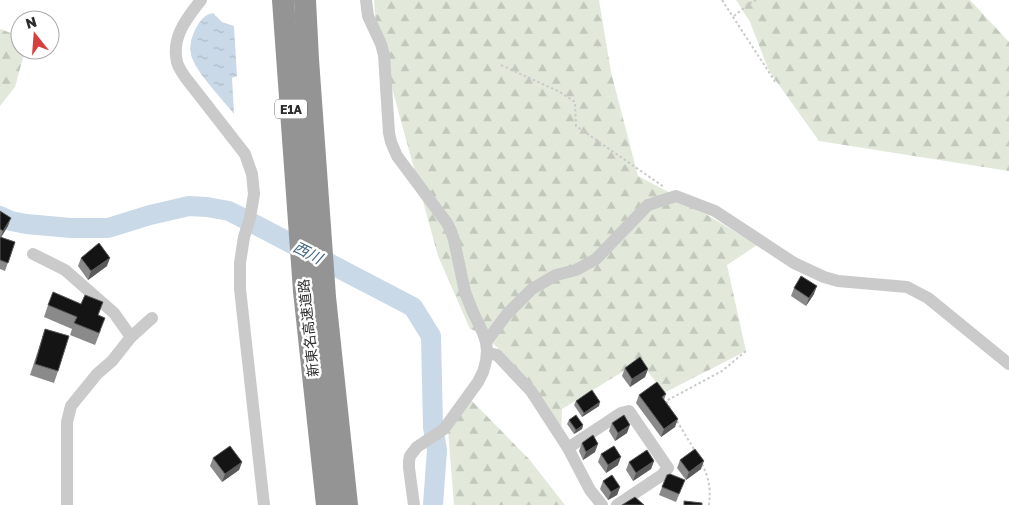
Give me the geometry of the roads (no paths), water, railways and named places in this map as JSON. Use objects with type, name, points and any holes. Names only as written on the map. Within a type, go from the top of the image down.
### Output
[{"type":"highway","name":"新東名高速道路","points":[[284,0],[309,217],[325,297],[347,505]]},
{"type":"highway","name":"新東名高速道路","points":[[306,0],[309,217],[304,291],[327,505]]},
{"type":"street","points":[[202,0],[185,22],[178,35],[177,64],[245,154],[252,174],[254,194],[240,263],[240,289],[264,505]]},
{"type":"street","points":[[366,0],[368,16],[384,55],[391,142],[397,156],[447,223],[454,240],[468,301],[483,332],[486,347],[486,361],[478,382],[444,429],[413,450],[409,461],[414,505]]},
{"type":"street","points":[[486,347],[507,314],[532,290],[556,275],[576,270],[596,259],[648,205],[676,196],[715,211],[794,263],[824,276],[838,281],[907,287],[928,298],[1009,364]]},
{"type":"street","points":[[33,254],[65,270],[114,313],[131,337]]},
{"type":"street","points":[[66,505],[67,422],[71,406],[131,337],[152,318]]},
{"type":"street","points":[[486,347],[531,390],[568,448],[590,490],[602,505]]},
{"type":"street","points":[[568,448],[621,413],[629,411],[668,468],[662,475],[617,505]]},
{"type":"water","points":[[213,13],[222,22],[234,26],[237,76],[232,78],[234,114],[197,68],[191,54],[191,41],[196,28],[205,16]]},
{"type":"waterway","name":"西川","points":[[0,216],[11,221],[26,224],[71,228],[108,228],[150,215],[189,206],[229,211],[413,307],[431,336],[433,427],[437,450],[433,505]]}]
